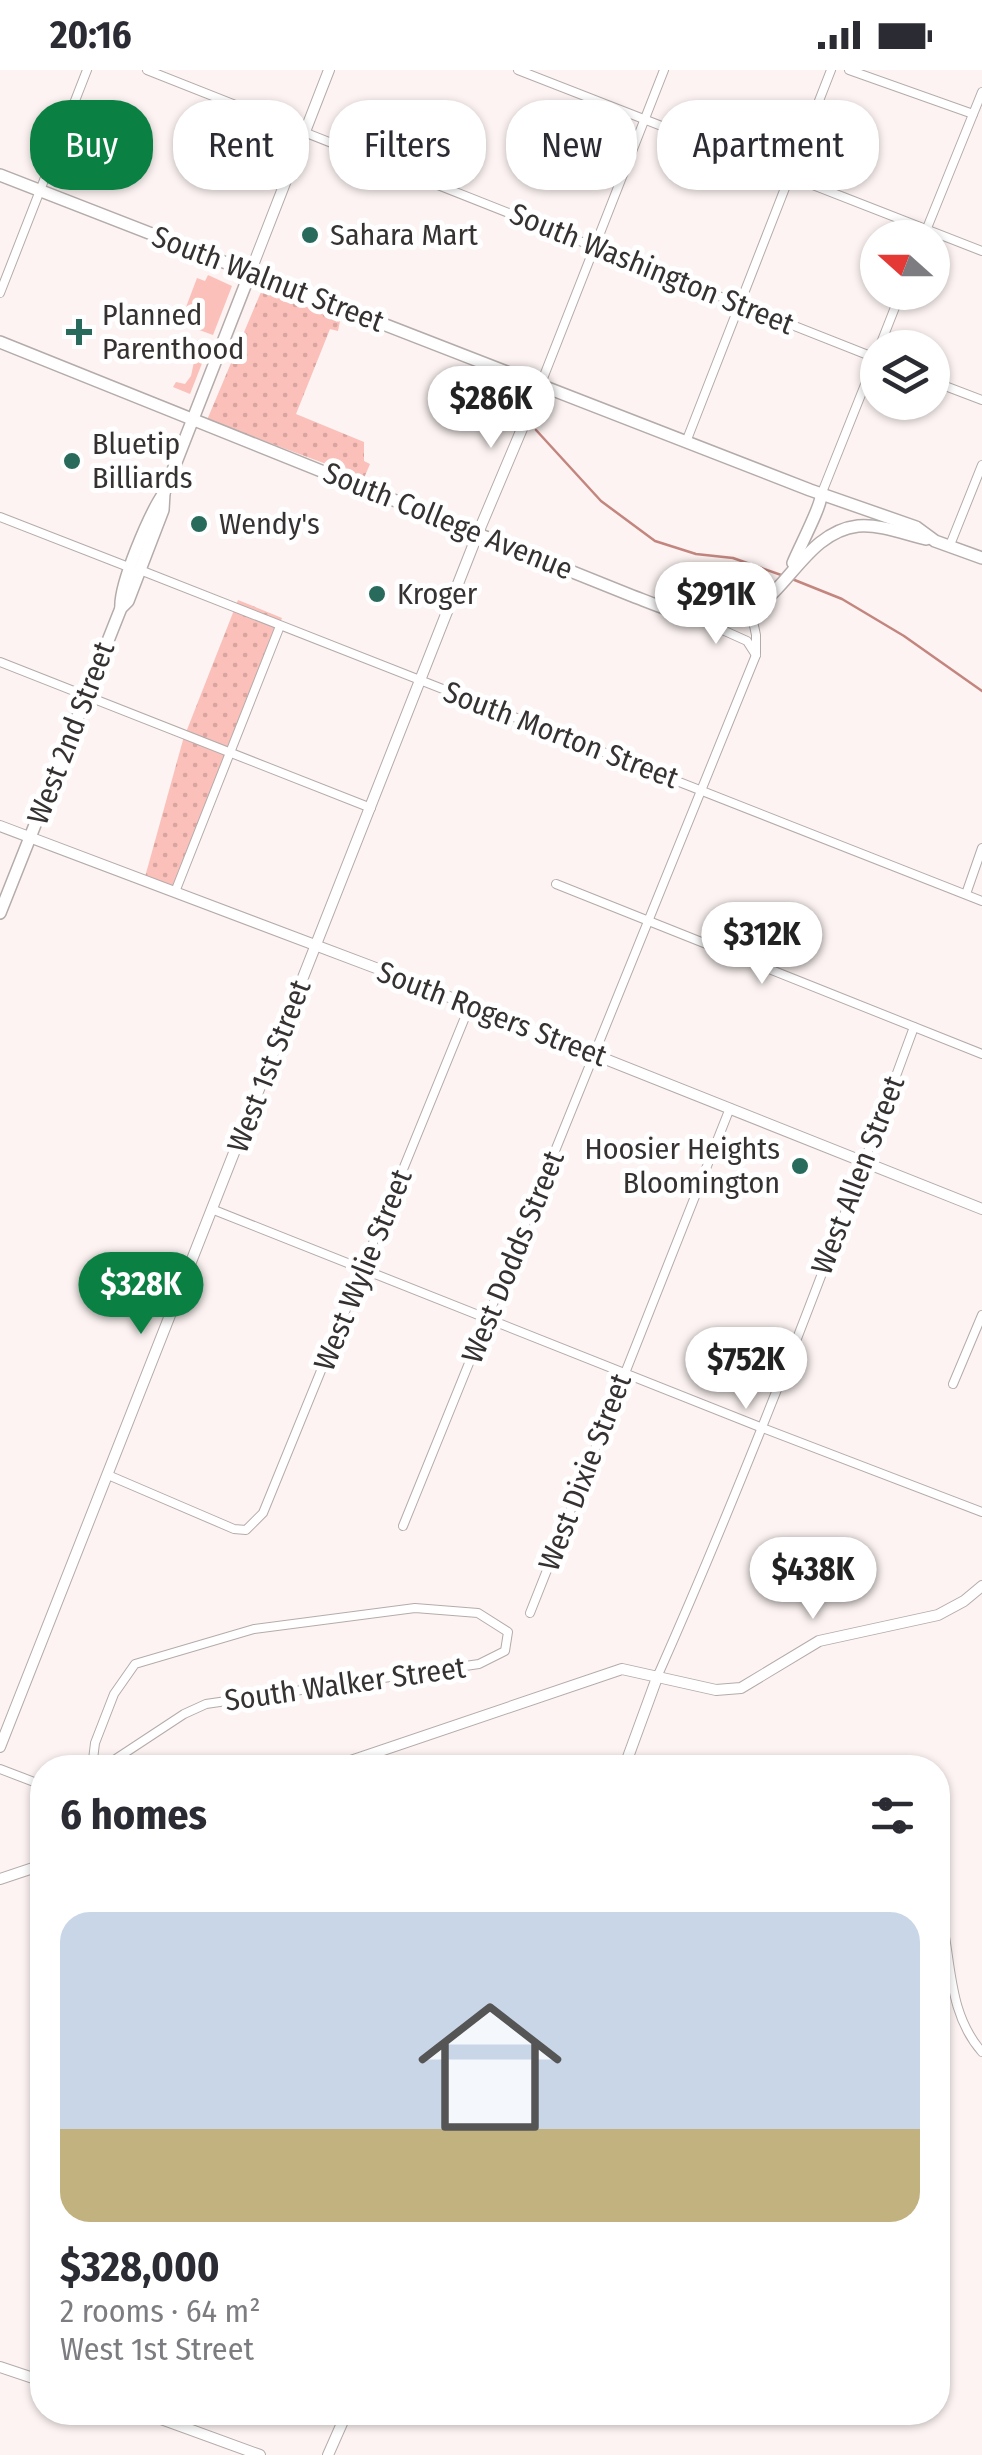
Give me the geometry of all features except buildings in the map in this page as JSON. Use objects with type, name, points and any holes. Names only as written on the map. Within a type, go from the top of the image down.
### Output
[{"type":"main road","name":"South Walnut Street","points":[[0,175],[30,186]]},
{"type":"main road","name":"South Walnut Street","points":[[40,190],[815,492],[916,527],[936,540],[982,558]]},
{"type":"main road","name":"West 2nd Street","points":[[0,914],[120,608],[128,601],[146,543],[163,510],[164,493],[250,273]]},
{"type":"main road","name":"South College Avenue","points":[[0,342],[693,618],[723,620],[751,612]]},
{"type":"main road","points":[[751,612],[783,582],[799,558],[813,515],[822,503],[815,492]]},
{"type":"main road","points":[[799,558],[856,526],[874,526],[936,540]]},
{"type":"street","points":[[76,100],[88,70]]},
{"type":"street","name":"South Washington Street","points":[[147,70],[222,100]]},
{"type":"street","points":[[309,120],[329,70]]},
{"type":"street","points":[[518,70],[657,123]]},
{"type":"street","points":[[540,386],[664,70]]},
{"type":"street","points":[[819,100],[831,70]]},
{"type":"street","points":[[848,70],[977,112]]},
{"type":"street","points":[[930,220],[982,92]]},
{"type":"street","name":"South Washington Street","points":[[309,135],[860,348]]},
{"type":"street","points":[[0,293],[40,190]]},
{"type":"street","points":[[250,273],[282,190]]},
{"type":"street","points":[[686,442],[783,190]]},
{"type":"street","points":[[824,190],[894,220]]},
{"type":"street","points":[[950,241],[982,251]]},
{"type":"street","name":"West 1st Street","points":[[0,1747],[478,533],[540,386]]},
{"type":"street","points":[[950,388],[982,400]]},
{"type":"street","points":[[815,492],[860,392]]},
{"type":"street","points":[[950,546],[982,465]]},
{"type":"street","name":"South Morton Street","points":[[0,516],[982,901]]},
{"type":"street","name":"West Dodds Street","points":[[404,1526],[756,654],[751,612]]},
{"type":"street","points":[[693,618],[747,641],[756,654]]},
{"type":"street","points":[[175,892],[280,626]]},
{"type":"street","points":[[0,662],[371,808]]},
{"type":"street","name":"South Rogers Street","points":[[0,826],[470,1004],[982,1209]]},
{"type":"street","points":[[966,894],[982,848]]},
{"type":"street","points":[[556,884],[982,1054]]},
{"type":"street","name":"West Wylie Street","points":[[108,1475],[234,1529],[246,1530],[263,1513],[470,1004]]},
{"type":"street","name":"West Allen Street","points":[[629,1755],[865,1162],[914,1027]]},
{"type":"street","name":"West Dixie Street","points":[[530,1613],[730,1108]]},
{"type":"street","points":[[214,1210],[760,1428],[982,1512]]},
{"type":"street","points":[[953,1384],[982,1315]]},
{"type":"street","points":[[368,1755],[622,1669],[716,1690],[740,1688],[819,1641],[938,1615],[982,1586]]},
{"type":"street","name":"South Walker Street","points":[[94,1755],[114,1694],[135,1664],[254,1629],[415,1608],[478,1613],[508,1632],[505,1651],[479,1664],[206,1704],[122,1755]]},
{"type":"street","points":[[0,1769],[30,1781]]},
{"type":"street","points":[[0,1879],[30,1869]]},
{"type":"street","points":[[950,1967],[960,2020],[982,2052]]},
{"type":"street","points":[[0,2367],[30,2377]]},
{"type":"street","points":[[179,2425],[260,2455]]},
{"type":"street","points":[[328,2455],[341,2425]]},
{"type":"shaded area","points":[[208,275],[232,286],[213,335],[180,323],[197,278],[205,281]]},
{"type":"shaded area","points":[[272,288],[341,316],[338,331],[330,329],[296,414],[364,442],[364,461],[370,464],[364,478],[207,420],[261,292]]},
{"type":"shaded area","points":[[200,339],[210,343],[190,394],[173,387],[176,382],[185,384],[191,376],[194,362],[190,360],[195,346],[191,344]]},
{"type":"shaded area","points":[[238,600],[282,618],[176,889],[145,877],[183,740]]},
{"type":"waterway","points":[[536,430],[601,501],[655,541],[696,554],[733,558],[784,576]]},
{"type":"waterway","points":[[792,579],[842,599],[904,636],[982,691]]},
{"type":"place","name":"Sahara Mart","points":[[310,235]]},
{"type":"place","name":"Planned Parenthood","points":[[79,332]]},
{"type":"place","name":"Bluetip Billiards","points":[[72,461]]},
{"type":"place","name":"Wendy's","points":[[199,524]]},
{"type":"place","name":"Kroger","points":[[377,594]]},
{"type":"place","name":"Hoosier Heights Bloomington","points":[[800,1166]]}]
